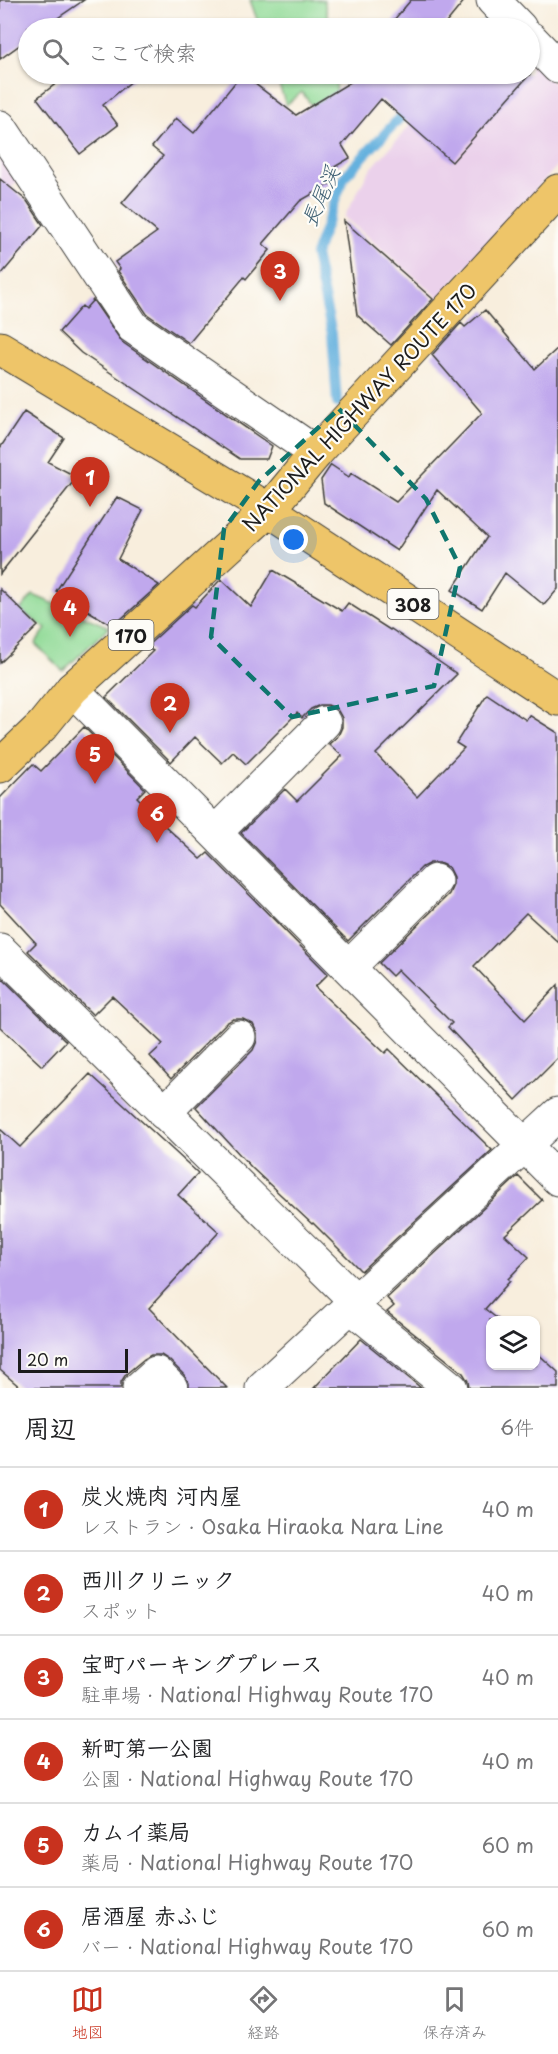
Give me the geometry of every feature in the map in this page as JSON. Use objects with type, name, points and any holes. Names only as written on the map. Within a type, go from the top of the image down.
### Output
[{"type":"main road","name":"NATIONAL HIGHWAY ROUTE 170","points":[[0,766],[42,726],[72,689],[268,510],[316,453],[558,191]]},
{"type":"main road","points":[[0,348],[268,510]]},
{"type":"main road","name":"308","points":[[268,510],[558,699]]},
{"type":"street","points":[[493,0],[510,18]]},
{"type":"street","points":[[540,48],[558,67]]},
{"type":"street","points":[[0,127],[134,327],[316,453]]},
{"type":"street","points":[[72,689],[558,1179]]},
{"type":"street","points":[[215,833],[324,723]]},
{"type":"street","points":[[349,967],[435,881]]},
{"type":"street","points":[[2,956],[165,1113],[353,1304],[451,1388]]},
{"type":"street","points":[[165,1113],[239,1037]]},
{"type":"street","points":[[262,1388],[558,1114]]},
{"type":"street","points":[[140,1388],[156,1373],[171,1388]]},
{"type":"highlighted area","points":[[339,409],[426,499],[460,567],[434,686],[292,717],[211,637],[224,529],[259,481]]},
{"type":"shaded area","points":[[540,70],[558,87],[558,165],[439,298],[344,217],[369,171],[447,84],[540,84]]},
{"type":"shaded area","points":[[0,142],[22,176],[0,200]]},
{"type":"green space","points":[[250,0],[324,0],[328,18],[256,18]]},
{"type":"green space","points":[[279,84],[336,84],[335,108],[322,120],[302,92],[286,105]]},
{"type":"green space","points":[[33,595],[109,627],[63,671],[35,644],[46,629],[20,610]]},
{"type":"building","points":[[0,0],[84,0],[58,18],[18,18],[18,46],[0,59]]},
{"type":"building","points":[[411,0],[465,0],[450,18],[396,18]]},
{"type":"building","points":[[56,84],[128,84],[103,105],[118,125],[80,154],[37,98]]},
{"type":"building","points":[[234,84],[255,84],[296,115],[347,84],[521,84],[452,162],[381,99],[342,145],[350,158],[324,173],[330,184],[300,201],[263,244],[270,250],[246,279],[244,277],[189,343],[147,314],[118,271],[120,269],[115,262],[157,232],[122,203],[163,156],[152,147],[176,118],[194,133]]},
{"type":"building","points":[[0,179],[27,201],[43,225],[0,276]]},
{"type":"building","points":[[344,221],[433,299],[391,345],[357,315]]},
{"type":"building","points":[[93,300],[122,342],[272,446],[267,459],[240,459],[81,353],[59,332],[82,306],[85,309]]},
{"type":"building","points":[[485,310],[535,369],[558,348],[558,589],[544,605],[505,573],[482,609],[452,590],[487,537],[437,490],[397,551],[324,503],[321,480],[331,465],[349,477],[351,473],[396,502],[482,413],[432,355],[461,323],[465,327]]},
{"type":"building","points":[[24,412],[64,438],[48,462],[77,477],[0,574],[0,448]]},
{"type":"building","points":[[117,497],[143,510],[118,559],[159,585],[113,626],[56,591]]},
{"type":"building","points":[[273,570],[342,611],[348,603],[457,674],[376,754],[417,797],[464,748],[456,743],[487,694],[526,720],[529,715],[558,733],[558,942],[526,913],[474,966],[525,1020],[558,985],[558,1058],[516,1100],[448,1027],[452,1023],[398,970],[392,976],[379,963],[449,894],[453,885],[453,877],[448,867],[439,863],[430,863],[422,867],[348,941],[241,833],[285,789],[297,801],[342,756],[329,744],[338,736],[342,727],[342,718],[337,709],[328,705],[320,705],[311,709],[302,718],[297,713],[246,764],[233,752],[222,763],[195,737],[171,762],[106,697],[153,651],[146,647],[192,605],[195,607],[221,579],[251,607]]},
{"type":"building","points":[[0,589],[38,626],[0,663]]},
{"type":"building","points":[[84,727],[145,789],[137,797],[142,802],[140,803],[201,859],[208,853],[328,974],[315,987],[385,1053],[389,1049],[492,1150],[361,1271],[313,1223],[252,1168],[196,1107],[253,1050],[257,1041],[257,1033],[253,1024],[243,1019],[233,1019],[226,1023],[171,1079],[150,1056],[163,1044],[112,996],[93,1015],[28,951],[36,943],[0,904],[0,798],[33,764],[41,771]]},
{"type":"building","points":[[3,979],[66,1041],[42,1066],[0,1027],[0,982]]},
{"type":"building","points":[[90,1074],[198,1173],[178,1195],[219,1232],[149,1308],[227,1388],[189,1388],[184,1375],[161,1355],[151,1355],[144,1359],[126,1374],[121,1382],[121,1388],[21,1388],[0,1370],[0,1129],[20,1147]]},
{"type":"building","points":[[518,1176],[542,1200],[505,1235],[529,1257],[508,1279],[510,1281],[485,1309],[494,1316],[486,1316],[486,1370],[540,1370],[540,1356],[558,1372],[558,1388],[469,1388],[463,1373],[387,1312],[394,1306],[387,1298]]},
{"type":"building","points":[[361,1339],[421,1388],[314,1388]]},
{"type":"waterway","name":"長尾渓","points":[[337,403],[332,334],[315,255],[344,177],[410,107]]},
{"type":"place","name":"宝町パーキングプレース","points":[[280,301]]},
{"type":"place","name":"炭火焼肉 河内屋","points":[[90,507]]},
{"type":"place","name":"新町第一公園","points":[[70,637]]},
{"type":"place","name":"西川クリニック","points":[[170,733]]},
{"type":"place","name":"カムイ薬局","points":[[95,784]]},
{"type":"place","name":"居酒屋 赤ふじ","points":[[157,843]]}]
